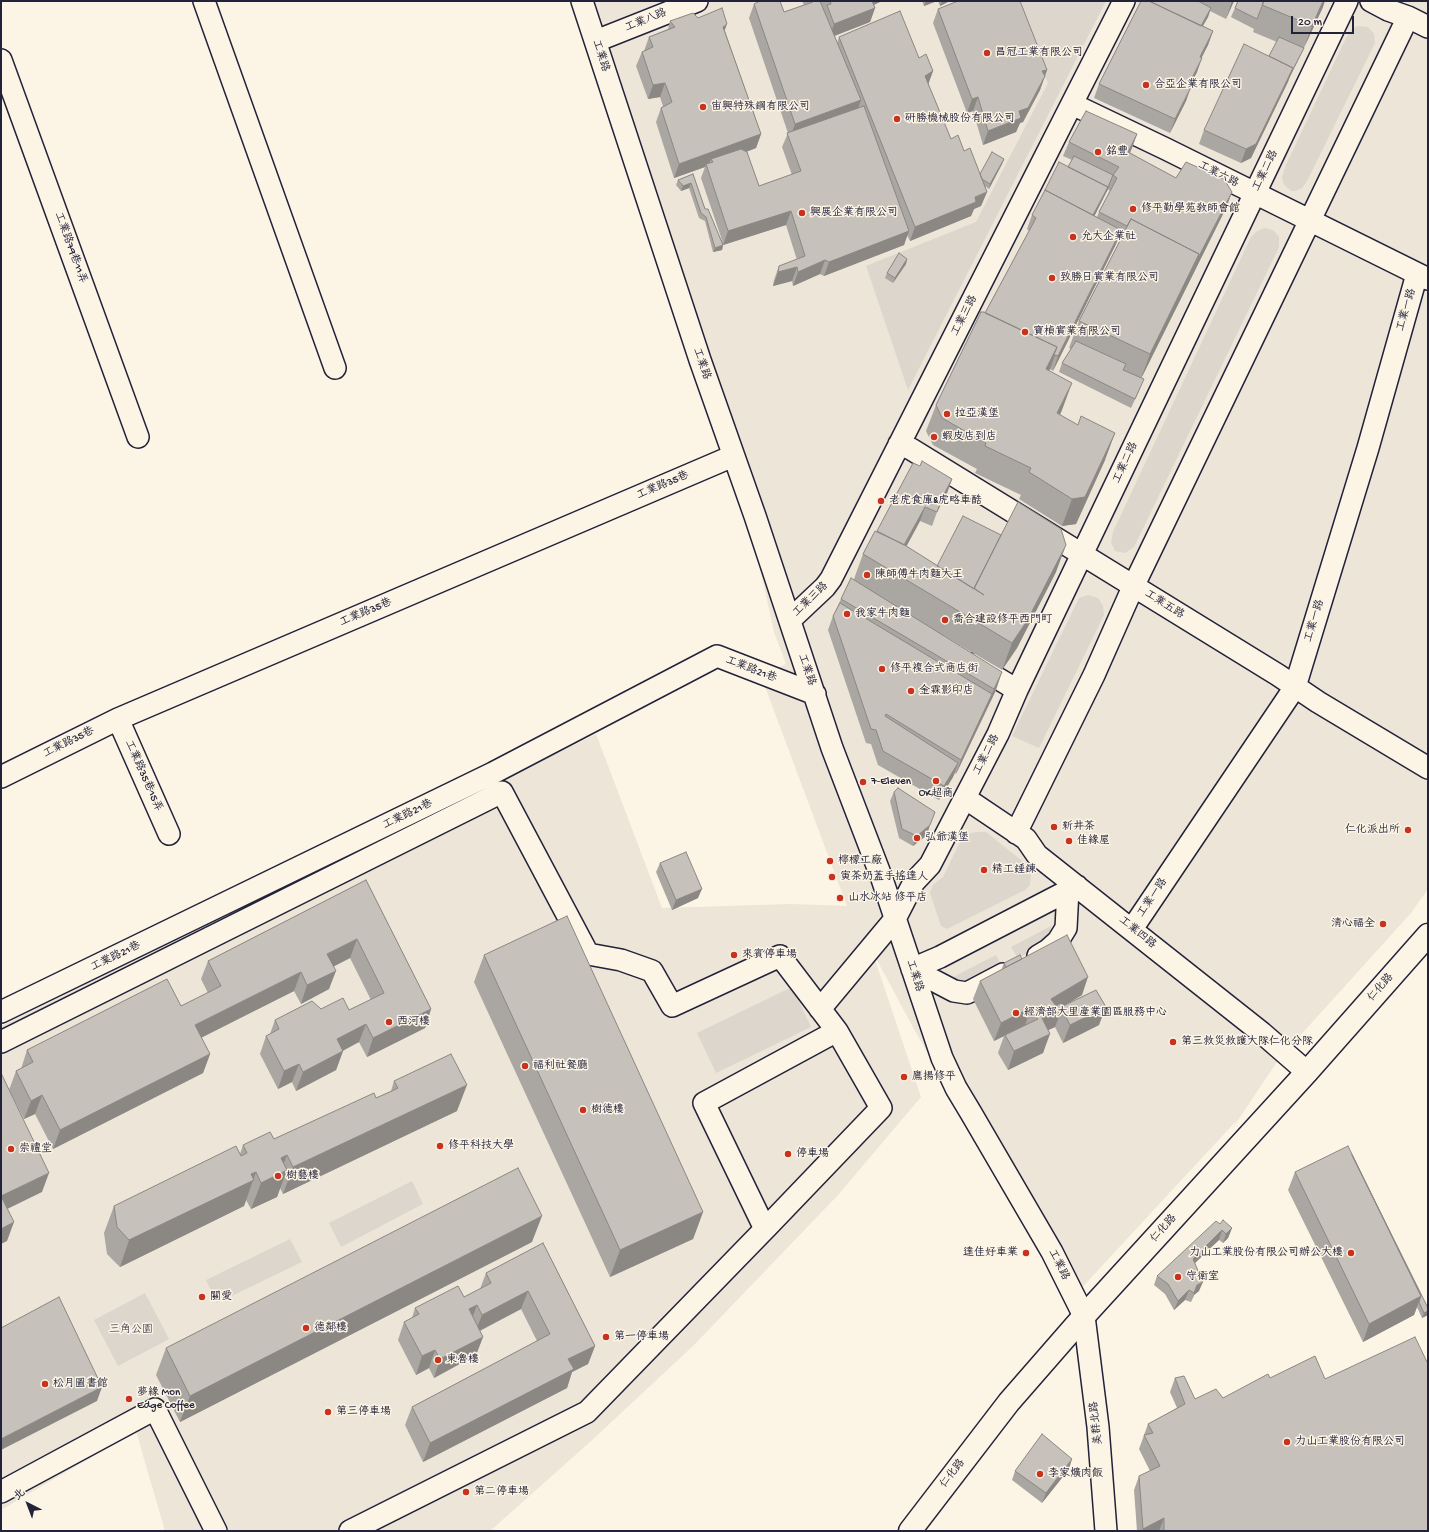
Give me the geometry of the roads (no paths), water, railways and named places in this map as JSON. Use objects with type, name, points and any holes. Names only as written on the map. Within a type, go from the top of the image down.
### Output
[{"type":"main road","name":"仁化路","points":[[910,1531],[1009,1402],[1084,1316],[1307,1072],[1428,935]]},
{"type":"street","points":[[204,1],[334,368]]},
{"type":"street","name":"工業路","points":[[582,1],[686,320],[790,620],[832,748],[881,876],[942,1058],[956,1088],[1052,1252],[1084,1316]]},
{"type":"street","name":"工業八路","points":[[596,41],[697,1]]},
{"type":"street","name":"工業三路","points":[[790,620],[825,587],[839,580],[899,444],[1124,1]]},
{"type":"street","name":"工業二路","points":[[820,1009],[895,919],[914,882],[930,865],[998,734],[1017,690],[1347,1]]},
{"type":"street","points":[[1371,1],[1428,27]]},
{"type":"street","points":[[1016,832],[1094,675],[1133,587],[1408,17]]},
{"type":"street","name":"工業路79巷11弄","points":[[1,60],[138,437]]},
{"type":"street","name":"工業六路","points":[[1072,104],[1423,277]]},
{"type":"street","name":"工業一路","points":[[1132,929],[1295,687],[1368,448],[1423,277]]},
{"type":"street","name":"工業五路","points":[[899,444],[918,453],[1318,702],[1428,768]]},
{"type":"street","name":"工業路35巷","points":[[1,777],[118,719],[733,456]]},
{"type":"street","points":[[958,653],[1017,690]]},
{"type":"street","name":"工業路21巷","points":[[1,1012],[493,773],[717,656],[815,694]]},
{"type":"street","name":"工業路35巷15弄","points":[[118,719],[169,834]]},
{"type":"street","points":[[350,1531],[587,1412],[880,1108],[837,1031],[780,956],[672,1006],[652,971],[621,960],[588,954],[493,773]]},
{"type":"street","points":[[1,1042],[502,792]]},
{"type":"street","name":"工業四路","points":[[965,798],[1026,839],[1037,855],[1072,888],[1132,929],[1262,1033],[1307,1072]]},
{"type":"street","points":[[912,969],[940,957],[1072,888]]},
{"type":"street","points":[[912,969],[954,991],[968,993],[1048,950],[1058,941],[1066,928],[1072,888]]},
{"type":"street","points":[[765,1229],[704,1103],[837,1031]]},
{"type":"street","name":"美群北路","points":[[1084,1316],[1098,1427],[1106,1531]]},
{"type":"street","points":[[1,1492],[155,1409],[216,1531]]},
{"type":"place","name":"昌冠工業有限公司","points":[[987,53]]},
{"type":"place","name":"合亞企業有限公司","points":[[1146,85]]},
{"type":"place","name":"宙興特殊鋼有限公司","points":[[703,107]]},
{"type":"place","name":"研勝機械股份有限公司","points":[[897,119]]},
{"type":"place","name":"銘豐","points":[[1098,152]]},
{"type":"place","name":"修平勤學苑教師會館","points":[[1133,209]]},
{"type":"place","name":"興展企業有限公司","points":[[802,213]]},
{"type":"place","name":"允大企業社","points":[[1073,237]]},
{"type":"place","name":"致勝日實業有限公司","points":[[1052,278]]},
{"type":"place","name":"寶楨實業有限公司","points":[[1025,332]]},
{"type":"place","name":"拉亞漢堡","points":[[947,414]]},
{"type":"place","name":"蝦皮店到店","points":[[934,437]]},
{"type":"place","name":"老虎食庫&虎略車酷","points":[[881,501]]},
{"type":"place","name":"陳師傅牛肉麵大王","points":[[867,575]]},
{"type":"place","name":"我家牛肉麵","points":[[847,614]]},
{"type":"place","name":"喬合建設修平西門町","points":[[945,620]]},
{"type":"place","name":"修平複合式商店街","points":[[882,669]]},
{"type":"place","name":"金霖影印店","points":[[911,691]]},
{"type":"place","name":"OK超商","points":[[936,781]]},
{"type":"place","name":"7-Eleven","points":[[863,782]]},
{"type":"place","name":"新井茶","points":[[1054,827]]},
{"type":"place","name":"仁化派出所","points":[[1408,830]]},
{"type":"place","name":"弘爺漢堡","points":[[917,838]]},
{"type":"place","name":"佳緣屋","points":[[1069,841]]},
{"type":"place","name":"檸檬工廠","points":[[830,861]]},
{"type":"place","name":"精工錘鍊","points":[[984,870]]},
{"type":"place","name":"寅茶奶蓋手搖達人","points":[[832,877]]},
{"type":"place","name":"山水冰站 修平店","points":[[840,898]]},
{"type":"place","name":"清心福全","points":[[1383,924]]},
{"type":"place","name":"來賓停車場","points":[[734,955]]},
{"type":"place","name":"經濟部大里產業園區服務中心","points":[[1016,1013]]},
{"type":"place","name":"西河樓","points":[[389,1022]]},
{"type":"place","name":"第三救災救護大隊仁化分隊","points":[[1173,1042]]},
{"type":"place","name":"福利社餐廳","points":[[525,1066]]},
{"type":"place","name":"鷹揚修平","points":[[904,1077]]},
{"type":"place","name":"樹德樓","points":[[583,1110]]},
{"type":"place","name":"修平科技大學","points":[[440,1146]]},
{"type":"place","name":"崇禮堂","points":[[11,1149]]},
{"type":"place","name":"停車場","points":[[788,1154]]},
{"type":"place","name":"樹藝樓","points":[[278,1176]]},
{"type":"place","name":"達佳好車業","points":[[1026,1253]]},
{"type":"place","name":"力山工業股份有限公司辦公大樓","points":[[1351,1253]]},
{"type":"place","name":"守衛室","points":[[1178,1277]]},
{"type":"place","name":"關愛","points":[[202,1297]]},
{"type":"place","name":"德鄰樓","points":[[306,1328]]},
{"type":"place","name":"第一停車場","points":[[606,1337]]},
{"type":"place","name":"東魯樓","points":[[438,1360]]},
{"type":"place","name":"松月圖書館","points":[[45,1384]]},
{"type":"place","name":"夢緣 Mon Edge Coffee","points":[[129,1399]]},
{"type":"place","name":"第三停車場","points":[[328,1412]]},
{"type":"place","name":"力山工業股份有限公司","points":[[1287,1442]]},
{"type":"place","name":"李家爌肉飯","points":[[1040,1474]]},
{"type":"place","name":"第二停車場","points":[[466,1492]]},
{"type":"park label","name":"三角公園","points":[[131,1330]]}]
